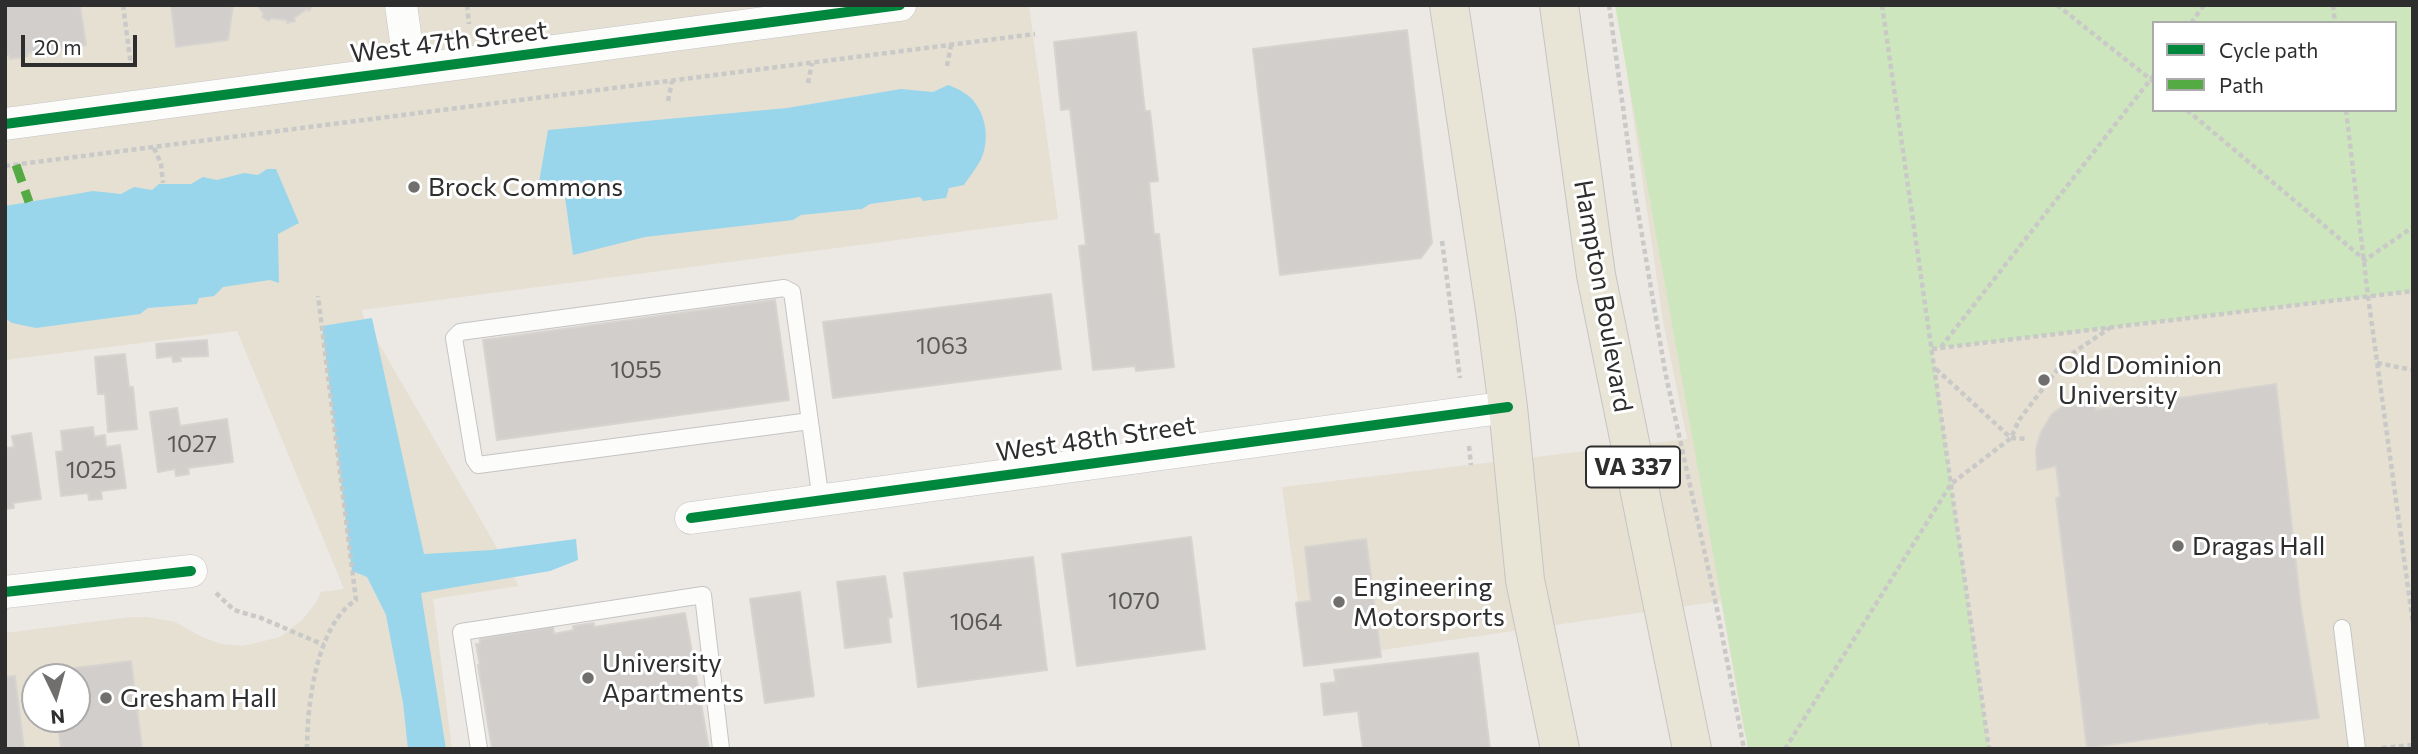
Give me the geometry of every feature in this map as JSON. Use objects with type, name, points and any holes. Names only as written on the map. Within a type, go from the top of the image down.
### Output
[{"type":"main road","points":[[1449,5],[1508,407],[1525,580],[1560,749]]},
{"type":"main road","name":"Hampton Boulevard","points":[[1559,5],[1596,275],[1692,749]]},
{"type":"street","points":[[401,5],[410,70]]},
{"type":"street","name":"West 47th Street","points":[[5,124],[900,5]]},
{"type":"street","name":"West 48th Street","points":[[691,518],[1508,407]]},
{"type":"street","points":[[5,592],[191,571]]},
{"type":"lane","points":[[810,421],[478,465],[474,459],[454,338],[460,332],[784,288],[792,292],[810,421],[821,501]]},
{"type":"lane","points":[[479,749],[461,632],[703,595],[721,749]]},
{"type":"lane","points":[[2342,628],[2357,749]]},
{"type":"path","points":[[123,5],[131,66]]},
{"type":"path","points":[[467,5],[469,24]]},
{"type":"path","points":[[1609,5],[1634,188],[1665,371],[1717,609],[1744,749]]},
{"type":"path","points":[[1882,5],[1989,749]]},
{"type":"path","points":[[2057,5],[2152,78]]},
{"type":"path","points":[[2192,21],[2204,5]]},
{"type":"path","points":[[5,166],[1035,34]]},
{"type":"path","points":[[947,66],[951,45]]},
{"type":"path","points":[[808,83],[811,63]]},
{"type":"path","points":[[1940,348],[2152,80]]},
{"type":"path","points":[[668,101],[672,81]]},
{"type":"path","points":[[2189,112],[2365,260]]},
{"type":"path","points":[[2346,112],[2368,296],[2413,624]]},
{"type":"path","points":[[154,148],[161,164],[163,183]]},
{"type":"path","points":[[2365,260],[2413,227]]},
{"type":"path","points":[[1932,349],[2413,291]]},
{"type":"path","points":[[307,749],[312,694],[324,645],[346,606],[356,600],[318,296]]},
{"type":"path","points":[[1785,749],[1951,484],[2011,438],[2019,420],[2067,357],[2110,328]]},
{"type":"path","points":[[2377,363],[2413,370]]},
{"type":"path","points":[[1935,369],[2011,438],[2027,439]]},
{"type":"path","points":[[191,571],[234,610],[261,618],[324,645]]},
{"type":"path","points":[[2374,749],[2413,745]]},
{"type":"shaded area","points":[[5,5],[1029,5],[1058,219],[362,310],[519,586],[433,599],[452,749],[5,749],[5,633],[147,617],[175,622],[221,644],[243,646],[280,637],[301,621],[316,603],[321,592],[344,589],[237,331],[5,360]]},
{"type":"shaded area","name":"Old Dominion University","points":[[1617,5],[2413,5],[2413,749],[1758,749],[1744,732],[1721,601],[1306,661],[1282,487],[1687,439],[1663,321]]},
{"type":"green space","points":[[1615,5],[2413,5],[2413,291],[1932,349],[1989,749],[1748,749]]},
{"type":"water","points":[[948,85],[963,92],[976,104],[984,121],[986,139],[982,157],[974,171],[964,185],[949,188],[946,198],[923,201],[920,197],[870,204],[862,209],[801,215],[793,220],[645,237],[573,255],[565,197],[537,194],[548,130],[787,108],[901,89],[933,92]]},
{"type":"water","points":[[267,169],[276,169],[299,223],[278,234],[279,283],[270,280],[223,287],[214,296],[199,298],[197,304],[148,308],[140,314],[36,328],[12,323],[5,318],[5,206],[93,191],[121,194],[134,187],[152,190],[159,184],[191,184],[203,177],[217,180],[244,173],[258,175]]},
{"type":"water","points":[[372,318],[424,554],[492,550],[576,539],[578,560],[550,571],[421,593],[446,749],[408,749],[403,703],[386,615],[367,577],[352,571],[322,326]]},
{"type":"building","points":[[5,5],[80,5],[86,45],[28,53],[28,56],[10,59],[9,55],[5,56]]},
{"type":"building","points":[[171,5],[233,5],[228,40],[176,47]]},
{"type":"building","points":[[257,5],[313,5],[309,11],[307,9],[294,18],[295,21],[287,23],[287,20],[271,18],[269,21],[262,17],[264,14]]},
{"type":"building","points":[[1407,30],[1432,243],[1421,258],[1280,275],[1253,49]]},
{"type":"building","points":[[1136,32],[1145,111],[1150,111],[1158,181],[1149,182],[1154,234],[1159,234],[1174,367],[1136,371],[1135,366],[1093,370],[1079,246],[1086,245],[1070,109],[1061,110],[1054,42]]},
{"type":"building","points":[[1051,294],[1061,369],[833,398],[823,322]]},
{"type":"building","points":[[775,300],[789,400],[497,440],[483,340]]},
{"type":"building","points":[[207,340],[208,356],[180,357],[181,361],[173,362],[172,356],[157,358],[156,344]]},
{"type":"building","points":[[125,354],[129,387],[133,387],[137,429],[108,432],[105,394],[98,394],[95,357]]},
{"type":"building","name":"Dragas Hall","points":[[2276,384],[2301,609],[2319,718],[2269,722],[2087,748],[2056,498],[2060,497],[2056,466],[2037,470],[2036,449],[2041,432],[2052,414],[2067,403],[2081,398],[2093,396],[2096,410]]},
{"type":"building","points":[[177,408],[180,426],[227,419],[233,462],[188,468],[189,474],[176,476],[175,469],[158,472],[150,412]]},
{"type":"building","points":[[93,427],[94,437],[105,435],[106,447],[120,445],[126,488],[101,491],[102,499],[89,500],[88,493],[61,496],[56,452],[63,451],[61,431]]},
{"type":"building","points":[[31,433],[41,499],[13,503],[14,508],[5,509],[5,448],[14,447],[12,436]]},
{"type":"building","points":[[1191,537],[1205,649],[1077,666],[1062,554]]},
{"type":"building","name":"Engineering Motorsports","points":[[1366,539],[1381,657],[1304,666],[1296,603],[1311,601],[1305,547]]},
{"type":"building","points":[[1033,557],[1047,670],[918,687],[904,573]]},
{"type":"building","points":[[885,576],[892,617],[888,618],[891,642],[845,648],[837,582]]},
{"type":"building","points":[[800,592],[814,696],[765,703],[750,599]]},
{"type":"building","name":"University Apartments","points":[[685,613],[709,749],[487,749],[492,748],[478,665],[476,644],[480,644],[480,639],[553,627],[554,634],[574,630],[573,626],[594,623],[594,627]]},
{"type":"building","points":[[1478,653],[1490,749],[1363,749],[1358,711],[1324,715],[1321,684],[1336,682],[1334,670]]},
{"type":"building","name":"Gresham Hall","points":[[131,661],[142,749],[61,749],[59,733],[91,733],[91,666]]},
{"type":"building","points":[[15,676],[24,749],[5,749],[5,677]]},
{"type":"marked path","points":[[16,165],[29,202]]},
{"type":"cycle path","points":[[5,124],[900,5]]},
{"type":"cycle path","points":[[691,518],[1508,407]]},
{"type":"cycle path","points":[[5,592],[191,571]]},
{"type":"place","name":"Brock Commons","points":[[414,187]]},
{"type":"place","name":"Old Dominion University","points":[[2044,380]]},
{"type":"place","name":"Dragas Hall","points":[[2178,546]]},
{"type":"place","name":"Engineering Motorsports","points":[[1339,602]]},
{"type":"place","name":"University Apartments","points":[[588,678]]},
{"type":"place","name":"Gresham Hall","points":[[106,698]]}]
